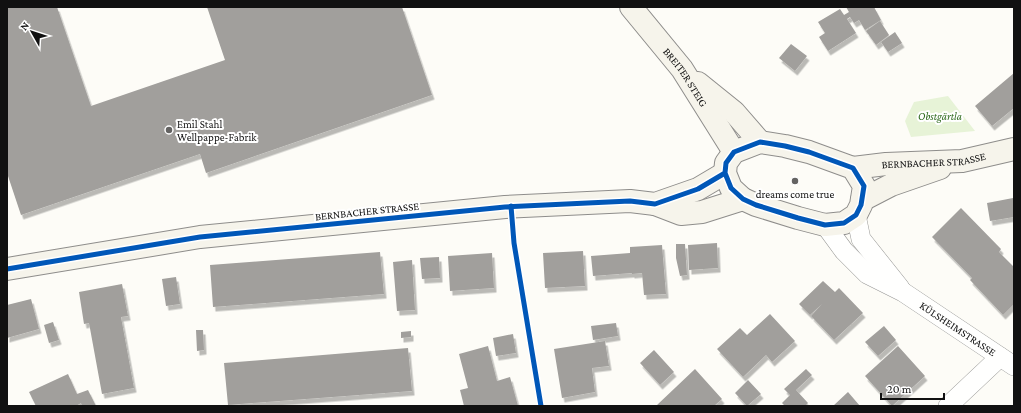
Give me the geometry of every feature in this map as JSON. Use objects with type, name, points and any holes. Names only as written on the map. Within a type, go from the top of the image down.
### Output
[{"type":"street","name":"BREITER STEIG","points":[[631,7],[682,69],[734,152]]},
{"type":"street","points":[[682,69],[734,112],[760,142]]},
{"type":"street","points":[[859,207],[864,186],[853,168],[809,152],[760,142],[734,152],[726,162],[724,173],[731,188],[743,199],[756,205],[825,225],[844,223],[859,207],[890,185],[962,161]]},
{"type":"street","name":"BERNBACHER STRASSE","points":[[853,168],[886,164],[962,161],[1014,149]]},
{"type":"street","name":"BERNBACHER STRASSE","points":[[7,269],[200,237],[505,207],[630,201],[655,204],[698,189],[724,173]]},
{"type":"street","points":[[655,204],[681,214],[702,212],[743,199]]},
{"type":"street","name":"KÜLSHEIMSTRASSE","points":[[859,207],[861,239],[903,292]]},
{"type":"street","name":"KÜLSHEIMSTRASSE","points":[[825,225],[844,251],[867,274],[903,292],[1007,361]]},
{"type":"street","points":[[948,406],[1007,361]]},
{"type":"green space","name":"Obstgärtla","points":[[948,96],[975,131],[911,137],[905,121],[914,102]]},
{"type":"building","name":"Emil Stahl Wellpappe-Fabrik","points":[[7,7],[57,7],[91,106],[225,60],[207,7],[402,7],[432,95],[206,173],[200,154],[21,215],[7,173]]},
{"type":"building","points":[[846,7],[874,7],[881,20],[865,30],[859,20],[854,23],[850,17],[847,19],[856,33],[828,51],[819,37],[825,33],[818,22],[840,9],[844,15],[849,12]]},
{"type":"building","points":[[880,21],[889,35],[876,45],[866,31]]},
{"type":"building","points":[[895,32],[902,43],[888,52],[881,42]]},
{"type":"building","points":[[791,44],[807,56],[795,71],[779,58]]},
{"type":"building","points":[[1014,73],[1014,108],[992,126],[975,106]]},
{"type":"building","points":[[1013,198],[1014,217],[990,221],[987,203]]},
{"type":"building","points":[[961,208],[1001,249],[999,252],[1014,267],[1014,304],[1003,315],[970,280],[972,278],[932,237]]},
{"type":"building","points":[[717,243],[718,268],[689,270],[688,245]]},
{"type":"building","points":[[676,244],[685,244],[687,275],[680,276],[676,258]]},
{"type":"building","points":[[662,245],[666,294],[644,295],[642,273],[593,276],[591,256],[630,253],[630,247]]},
{"type":"building","points":[[583,251],[585,286],[545,288],[543,253]]},
{"type":"building","points":[[380,252],[384,294],[213,307],[210,265]]},
{"type":"building","points":[[492,253],[494,288],[450,291],[448,256]]},
{"type":"building","points":[[439,257],[440,278],[422,279],[420,258]]},
{"type":"building","points":[[412,260],[415,310],[397,311],[393,262]]},
{"type":"building","points":[[176,277],[180,304],[166,306],[162,279]]},
{"type":"building","points":[[823,281],[835,292],[839,288],[863,313],[834,340],[811,316],[822,304],[810,315],[799,304]]},
{"type":"building","points":[[122,284],[128,316],[121,317],[134,388],[102,394],[89,323],[84,324],[79,292]]},
{"type":"building","points":[[31,299],[39,329],[7,338],[7,305]]},
{"type":"building","points":[[770,314],[795,341],[772,362],[766,355],[743,377],[717,349],[740,328],[747,335]]},
{"type":"building","points":[[53,322],[59,340],[49,343],[44,325]]},
{"type":"building","points":[[616,323],[618,336],[593,340],[591,326]]},
{"type":"building","points":[[884,326],[896,340],[878,356],[865,342]]},
{"type":"building","points":[[196,330],[203,330],[204,350],[197,351]]},
{"type":"building","points":[[411,331],[411,337],[401,338],[401,332]]},
{"type":"building","points":[[513,334],[516,353],[496,356],[493,338]]},
{"type":"building","points":[[605,341],[609,366],[592,368],[595,392],[562,398],[554,349]]},
{"type":"building","points":[[488,346],[497,381],[510,377],[518,406],[464,406],[460,390],[468,388],[459,354]]},
{"type":"building","points":[[898,346],[925,376],[892,406],[865,376]]},
{"type":"building","points":[[408,348],[412,391],[228,405],[224,363]]},
{"type":"building","points":[[654,350],[674,372],[660,385],[640,363]]},
{"type":"building","points":[[695,369],[722,399],[714,406],[657,405]]},
{"type":"building","points":[[806,369],[812,375],[796,390],[808,403],[805,406],[785,406],[782,403],[790,395],[784,389]]},
{"type":"building","points":[[68,374],[77,394],[88,390],[96,406],[82,406],[81,403],[76,406],[36,406],[29,392]]},
{"type":"building","points":[[748,380],[761,394],[747,406],[735,393]]},
{"type":"building","points":[[848,392],[860,406],[833,406]]},
{"type":"cycle path","points":[[760,142],[809,152],[853,168],[864,186],[861,205],[856,215],[844,223],[825,225],[756,205],[743,199],[731,188],[725,173],[726,163],[734,152],[760,142]]},
{"type":"cycle path","points":[[7,269],[200,237],[505,207],[630,201],[655,204],[698,189],[725,173]]},
{"type":"cycle path","points":[[511,206],[514,243],[541,406]]},
{"type":"place","name":"Emil Stahl Wellpappe-Fabrik","points":[[169,130]]},
{"type":"place","name":"dreams come true","points":[[795,181]]}]
